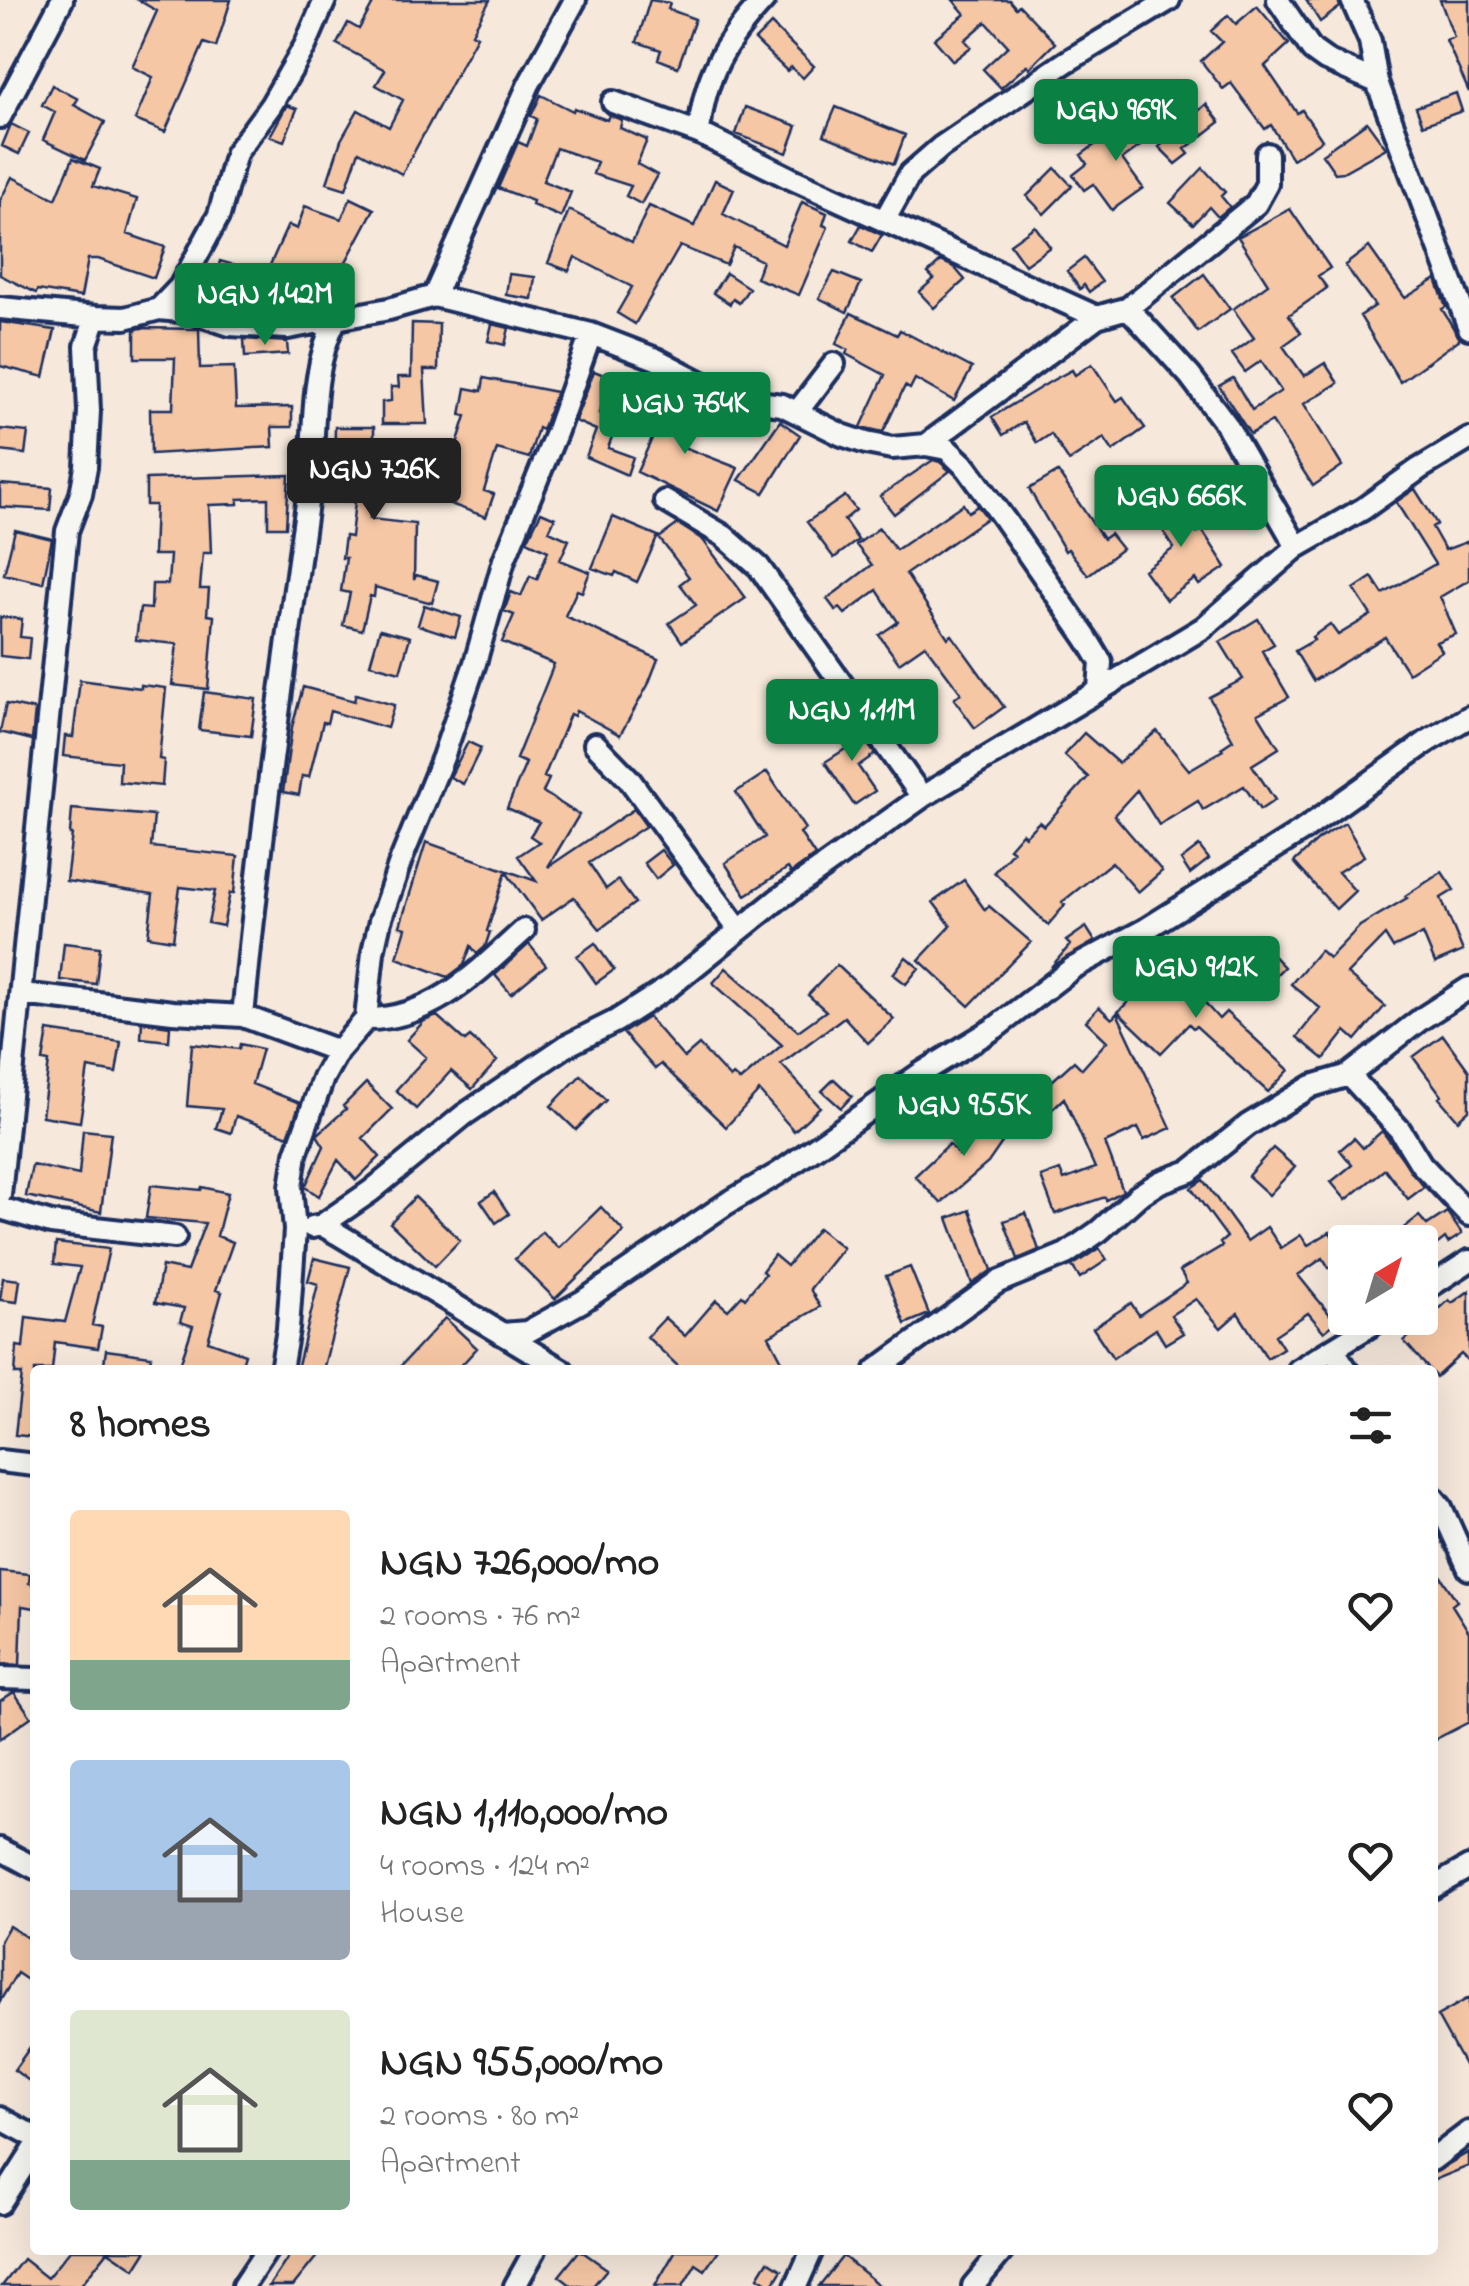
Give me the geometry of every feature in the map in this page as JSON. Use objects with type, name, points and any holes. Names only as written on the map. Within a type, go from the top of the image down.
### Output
[{"type":"street","points":[[0,117],[62,0]]},
{"type":"street","points":[[160,309],[180,288],[219,215],[236,153],[258,126],[288,76],[325,0]]},
{"type":"street","points":[[434,296],[529,84],[575,0]]},
{"type":"street","points":[[699,133],[708,78],[734,36],[764,0]]},
{"type":"street","points":[[884,220],[910,174],[941,147],[1066,62],[1169,0]]},
{"type":"street","points":[[1278,0],[1312,50],[1377,82]]},
{"type":"street","points":[[1352,0],[1370,41],[1377,82],[1469,328]]},
{"type":"street","points":[[614,102],[699,133],[1098,317]]},
{"type":"street","points":[[926,445],[1098,317],[1128,308],[1256,204],[1267,184],[1267,154]]},
{"type":"street","points":[[0,308],[125,318],[160,309],[191,312],[230,325],[288,328],[389,309],[434,296],[591,334],[656,359],[718,392],[782,405],[866,443],[892,448],[926,445],[947,449],[1004,519],[1101,662],[1099,689]]},
{"type":"street","points":[[1128,308],[1190,376],[1226,424],[1297,546]]},
{"type":"street","points":[[0,1195],[67,531],[86,467],[90,412],[86,346],[96,317]]},
{"type":"street","points":[[243,1016],[270,766],[314,452],[320,356],[336,319]]},
{"type":"street","points":[[282,1365],[295,1230],[291,1187],[296,1154],[323,1078],[338,1051],[366,1019],[380,921],[450,738],[504,560],[591,334]]},
{"type":"street","points":[[797,412],[834,364]]},
{"type":"street","points":[[295,1230],[322,1226],[464,1115],[566,1046],[669,988],[739,930],[922,797],[1202,628],[1297,546],[1363,509],[1469,439]]},
{"type":"street","points":[[666,501],[724,536],[760,567],[922,797]]},
{"type":"street","points":[[502,1334],[527,1332],[583,1301],[920,1074],[995,1028],[1073,968],[1146,929],[1302,831],[1428,741],[1469,717]]},
{"type":"street","points":[[595,744],[629,780],[739,930]]},
{"type":"street","points":[[366,1019],[390,1020],[461,987],[524,930]]},
{"type":"street","points":[[883,1365],[998,1282],[1066,1254],[1138,1196],[1160,1182],[1190,1171],[1248,1125],[1312,1086],[1349,1075],[1421,1019],[1469,988]]},
{"type":"street","points":[[22,994],[172,1012],[243,1016],[338,1051]]},
{"type":"street","points":[[1349,1075],[1400,1130],[1421,1164],[1469,1215]]},
{"type":"street","points":[[0,1208],[52,1223],[175,1237]]},
{"type":"street","points":[[322,1226],[554,1365]]},
{"type":"street","points":[[1438,1281],[1469,1261]]},
{"type":"street","points":[[1307,1365],[1356,1335]]},
{"type":"street","points":[[1333,1350],[1344,1365]]},
{"type":"street","points":[[0,1461],[30,1464]]},
{"type":"street","points":[[1438,1506],[1469,1568]]},
{"type":"street","points":[[0,1678],[30,1679]]},
{"type":"street","points":[[0,1849],[30,1865]]},
{"type":"street","points":[[1438,1885],[1469,1867]]},
{"type":"street","points":[[0,2118],[30,2134]]},
{"type":"street","points":[[1438,2155],[1469,2132]]},
{"type":"street","points":[[0,2203],[30,2156]]},
{"type":"street","points":[[243,2286],[265,2255]]},
{"type":"street","points":[[515,2286],[532,2255]]},
{"type":"street","points":[[796,2286],[810,2255]]},
{"type":"street","points":[[973,2286],[999,2255]]},
{"type":"building","points":[[138,0],[231,0],[216,47],[204,43],[165,132],[135,120],[153,77],[132,67],[157,11]]},
{"type":"building","points":[[375,0],[490,0],[472,33],[477,36],[402,174],[359,151],[346,189],[327,183],[341,140],[358,110],[389,127],[403,100],[376,85],[385,70],[337,44],[348,23],[359,29]]},
{"type":"building","points":[[650,0],[670,3],[668,9],[695,19],[678,67],[658,59],[661,50],[637,42]]},
{"type":"building","points":[[953,0],[1009,0],[1016,8],[1019,5],[1055,43],[1030,68],[1027,65],[1001,88],[983,69],[1008,46],[986,22],[965,40],[971,47],[953,61],[934,39],[965,14]]},
{"type":"building","points":[[1306,0],[1338,0],[1340,7],[1320,22]]},
{"type":"building","points":[[1440,0],[1469,0],[1469,92],[1446,40],[1454,37]]},
{"type":"building","points":[[1257,6],[1289,44],[1265,66],[1297,113],[1302,110],[1322,140],[1292,159],[1271,125],[1265,129],[1231,83],[1223,89],[1201,61],[1222,42],[1211,31],[1228,15],[1236,24]]},
{"type":"building","points":[[771,24],[814,66],[803,78],[791,67],[787,71],[755,40]]},
{"type":"building","points":[[52,85],[78,99],[74,105],[105,122],[85,160],[43,140],[55,112],[42,105]]},
{"type":"building","points":[[1456,93],[1462,111],[1423,125],[1416,107]]},
{"type":"building","points":[[541,95],[573,111],[574,108],[607,120],[609,115],[622,120],[620,128],[647,140],[637,164],[657,175],[641,204],[626,196],[631,186],[593,174],[597,162],[556,148],[543,181],[571,192],[561,217],[498,188],[518,142],[527,146],[537,119],[531,116]]},
{"type":"building","points":[[1206,104],[1220,122],[1185,149],[1189,154],[1176,164],[1159,147]]},
{"type":"building","points":[[287,105],[297,109],[284,141],[270,136]]},
{"type":"building","points":[[745,107],[797,126],[787,153],[736,134]]},
{"type":"building","points":[[836,107],[905,135],[894,164],[824,135]]},
{"type":"building","points":[[1149,114],[1161,131],[1122,159],[1143,188],[1112,210],[1093,184],[1084,190],[1073,175],[1087,164],[1081,155],[1104,138],[1109,144]]},
{"type":"building","points":[[1367,122],[1386,148],[1335,173],[1322,154]]},
{"type":"building","points":[[11,124],[29,133],[19,154],[2,146]]},
{"type":"building","points":[[73,158],[100,169],[93,186],[137,199],[127,234],[165,247],[154,278],[88,259],[81,297],[38,290],[36,293],[0,275],[0,201],[12,177],[56,199]]},
{"type":"building","points":[[1055,168],[1072,186],[1044,214],[1027,196]]},
{"type":"building","points":[[1203,168],[1225,192],[1221,196],[1230,207],[1218,217],[1209,207],[1193,224],[1170,203]]},
{"type":"building","points":[[715,180],[734,189],[723,214],[784,245],[802,202],[827,213],[823,225],[828,227],[799,295],[756,278],[762,261],[734,247],[726,265],[680,246],[635,324],[617,313],[632,287],[575,257],[569,271],[548,263],[569,210],[632,242],[649,206],[694,226]]},
{"type":"building","points":[[351,198],[374,209],[324,303],[294,286],[281,314],[275,314],[251,302],[212,292],[220,261],[266,274],[288,225],[297,229],[305,206],[341,219]]},
{"type":"building","points":[[1290,209],[1330,268],[1318,276],[1327,288],[1289,315],[1301,333],[1283,346],[1304,376],[1325,363],[1338,383],[1304,404],[1342,466],[1313,486],[1272,422],[1250,434],[1219,386],[1233,378],[1252,410],[1281,391],[1261,361],[1245,372],[1232,354],[1254,338],[1233,309],[1268,284],[1238,237]]},
{"type":"building","points":[[861,225],[882,235],[872,252],[852,241]]},
{"type":"building","points":[[1035,226],[1050,247],[1025,265],[1010,244]]},
{"type":"building","points":[[1369,247],[1405,298],[1436,279],[1446,307],[1442,309],[1460,339],[1400,382],[1360,316],[1375,306],[1345,265]]},
{"type":"building","points":[[1084,258],[1102,282],[1089,292],[1084,285],[1080,289],[1067,271]]},
{"type":"building","points":[[941,261],[954,267],[965,280],[934,308],[919,292],[934,279],[928,273]]},
{"type":"building","points":[[834,272],[861,283],[847,312],[819,298]]},
{"type":"building","points":[[726,273],[749,288],[739,303],[733,299],[730,304],[713,293]]},
{"type":"building","points":[[509,274],[535,277],[532,299],[506,295]]},
{"type":"building","points":[[1204,274],[1230,309],[1198,332],[1173,298]]},
{"type":"building","points":[[851,313],[897,335],[900,330],[972,368],[954,401],[915,379],[910,389],[905,386],[883,432],[861,427],[885,375],[846,354],[848,350],[836,344]]},
{"type":"building","points":[[0,322],[55,330],[44,377],[0,366]]},
{"type":"building","points":[[412,323],[439,324],[438,370],[424,370],[427,424],[382,424],[382,402],[391,401],[391,387],[399,387],[398,377],[411,377]]},
{"type":"building","points":[[492,324],[509,328],[505,345],[488,341]]},
{"type":"building","points":[[199,329],[200,368],[234,367],[236,408],[292,407],[292,427],[272,427],[273,447],[151,454],[150,409],[173,409],[175,358],[135,358],[135,330]]},
{"type":"building","points":[[244,339],[287,342],[288,354],[245,357]]},
{"type":"building","points":[[1092,364],[1117,401],[1123,397],[1145,428],[1113,451],[1104,438],[1069,461],[1051,434],[1037,443],[1024,422],[1003,435],[992,417],[1053,380],[1072,370],[1075,375]]},
{"type":"building","points":[[594,371],[614,379],[599,413],[618,420],[608,448],[633,457],[627,475],[586,457],[596,430],[575,421]]},
{"type":"building","points":[[484,378],[556,392],[542,430],[538,428],[529,458],[497,449],[484,491],[494,494],[486,517],[442,501],[466,416],[461,415],[466,388],[482,391]]},
{"type":"building","points":[[674,389],[701,401],[681,446],[738,468],[718,511],[637,472]]},
{"type":"building","points":[[780,421],[800,435],[764,493],[739,480]]},
{"type":"building","points":[[335,427],[374,427],[374,451],[416,452],[416,488],[370,487],[370,519],[415,524],[414,580],[416,575],[438,581],[432,603],[375,587],[362,630],[343,625],[350,593],[341,591],[345,536],[351,537],[355,501],[321,501],[324,474],[334,474]]},
{"type":"building","points":[[0,429],[28,432],[25,454],[0,451]]},
{"type":"building","points":[[933,460],[950,471],[894,514],[880,496]]},
{"type":"building","points":[[1058,472],[1103,539],[1110,534],[1122,549],[1088,575],[1068,549],[1065,551],[1029,489]]},
{"type":"building","points":[[289,475],[286,527],[268,527],[268,498],[209,505],[211,553],[203,553],[200,589],[209,589],[207,615],[214,616],[208,689],[172,685],[177,644],[136,640],[140,608],[151,609],[152,584],[168,584],[170,555],[153,555],[155,505],[146,505],[146,479]]},
{"type":"building","points":[[1244,483],[1262,513],[1255,517],[1236,488]]},
{"type":"building","points":[[0,484],[52,488],[50,510],[0,507]]},
{"type":"building","points":[[1164,489],[1196,533],[1202,530],[1226,567],[1199,585],[1195,579],[1166,600],[1144,570],[1174,548],[1146,504]]},
{"type":"building","points":[[1415,489],[1437,524],[1432,527],[1445,550],[1469,541],[1469,580],[1440,597],[1456,634],[1436,642],[1442,651],[1408,673],[1385,637],[1313,681],[1295,651],[1330,624],[1338,635],[1371,615],[1354,589],[1372,577],[1383,594],[1435,564],[1396,502]]},
{"type":"building","points":[[845,496],[856,510],[844,520],[858,540],[834,558],[807,522]]},
{"type":"building","points":[[963,504],[968,512],[978,506],[987,518],[906,574],[948,638],[952,635],[1004,707],[975,728],[954,699],[961,693],[925,645],[899,663],[879,635],[898,622],[877,590],[845,614],[840,608],[836,611],[827,599],[872,565],[856,545],[879,528],[896,550]]},
{"type":"building","points":[[541,512],[555,518],[549,531],[569,540],[560,560],[590,572],[565,616],[658,659],[620,735],[576,711],[574,716],[570,714],[544,777],[549,779],[543,792],[579,815],[548,867],[634,809],[646,826],[589,863],[606,889],[618,880],[635,903],[600,929],[574,897],[541,920],[506,872],[485,947],[477,954],[471,946],[464,965],[448,977],[397,958],[406,928],[400,926],[426,842],[536,881],[518,856],[539,842],[530,836],[539,822],[507,808],[526,763],[516,759],[554,664],[502,642],[514,615],[504,611],[511,592],[521,596],[530,576],[537,579],[548,551],[527,541]]},
{"type":"building","points":[[613,517],[658,536],[637,582],[616,572],[614,576],[592,568]]},
{"type":"building","points":[[678,524],[703,540],[746,598],[682,642],[669,623],[696,605],[680,584],[689,577],[659,538]]},
{"type":"building","points":[[15,530],[52,539],[43,583],[4,574]]},
{"type":"building","points":[[424,605],[461,617],[455,637],[418,625]]},
{"type":"building","points":[[0,617],[22,619],[20,637],[30,638],[28,659],[0,656]]},
{"type":"building","points":[[1258,619],[1274,644],[1262,651],[1289,697],[1258,714],[1279,748],[1252,765],[1275,800],[1260,810],[1244,786],[1203,810],[1198,801],[1159,825],[1137,790],[1114,815],[1162,871],[1138,892],[1112,862],[1062,902],[1065,905],[1048,925],[994,872],[1013,851],[1009,848],[1022,833],[1025,836],[1039,822],[1044,826],[1088,777],[1064,755],[1084,733],[1118,763],[1157,731],[1189,770],[1223,750],[1233,740],[1209,697],[1243,679],[1220,642]]},
{"type":"building","points":[[380,629],[410,637],[400,672],[370,664]]},
{"type":"building","points":[[80,680],[166,688],[159,759],[164,760],[162,786],[119,782],[120,762],[63,756],[65,736],[73,737]]},
{"type":"building","points":[[303,687],[354,701],[356,694],[394,705],[387,728],[330,711],[327,723],[323,722],[309,777],[302,776],[299,795],[283,792],[292,727]]},
{"type":"building","points":[[204,692],[256,699],[251,736],[199,730]]},
{"type":"building","points":[[6,704],[35,710],[32,740],[0,732]]},
{"type":"building","points":[[850,720],[875,754],[858,766],[875,791],[854,805],[825,762],[850,746],[837,730]]},
{"type":"building","points":[[468,742],[481,748],[463,784],[450,777]]},
{"type":"building","points":[[767,772],[805,829],[800,833],[815,856],[746,895],[725,863],[765,837],[736,792]]},
{"type":"building","points":[[72,809],[154,816],[151,847],[238,856],[234,893],[230,893],[223,926],[208,923],[215,891],[180,887],[173,940],[148,936],[153,894],[66,881]]},
{"type":"building","points":[[1345,823],[1364,856],[1338,872],[1355,891],[1336,909],[1294,862],[1320,838]]},
{"type":"building","points":[[1199,846],[1209,859],[1190,874],[1181,860]]},
{"type":"building","points":[[661,850],[673,865],[656,879],[644,863]]},
{"type":"building","points":[[1442,872],[1454,890],[1441,898],[1463,951],[1435,963],[1423,934],[1393,948],[1385,935],[1347,974],[1385,1006],[1356,1040],[1346,1031],[1324,1059],[1297,1037],[1320,1008],[1291,984],[1320,950],[1329,958],[1360,926]]},
{"type":"building","points":[[964,880],[985,910],[989,906],[1031,942],[969,1006],[919,960],[951,926],[933,902]]},
{"type":"building","points":[[1086,927],[1095,941],[1051,967],[1070,945],[1066,941]]},
{"type":"building","points":[[1255,937],[1284,967],[1268,983],[1238,953]]},
{"type":"building","points":[[64,943],[100,947],[96,984],[60,980]]},
{"type":"building","points":[[595,943],[614,970],[596,983],[577,956]]},
{"type":"building","points":[[529,944],[546,965],[511,994],[495,975]]},
{"type":"building","points":[[1177,952],[1205,977],[1193,990],[1219,1019],[1226,1012],[1289,1070],[1268,1092],[1196,1026],[1189,1024],[1161,1053],[1118,1012]]},
{"type":"building","points":[[906,957],[919,968],[906,984],[893,974]]},
{"type":"building","points":[[837,965],[894,1019],[868,1043],[844,1017],[781,1064],[820,1107],[794,1131],[759,1091],[726,1127],[661,1064],[655,1069],[623,1033],[648,1017],[684,1058],[699,1045],[730,1078],[733,1075],[740,1081],[782,1045],[713,983],[726,968],[798,1031],[826,1011],[808,995]]},
{"type":"building","points":[[1099,1007],[1112,1019],[1117,1013],[1171,1128],[1144,1140],[1138,1128],[1105,1143],[1123,1191],[1106,1200],[1105,1197],[1055,1214],[1041,1177],[1060,1170],[1064,1180],[1095,1168],[1064,1098],[1026,1134],[1007,1115],[1034,1088],[1039,1093],[1074,1061],[1082,1069],[1107,1041],[1086,1021]]},
{"type":"building","points":[[437,1016],[465,1041],[470,1037],[497,1061],[472,1089],[451,1071],[416,1109],[396,1090],[426,1057],[407,1040],[424,1021]]},
{"type":"building","points":[[142,1022],[170,1026],[169,1041],[141,1038]]},
{"type":"building","points":[[48,1031],[121,1042],[116,1073],[88,1068],[80,1122],[42,1116],[49,1062],[43,1061]]},
{"type":"building","points":[[1443,1035],[1469,1071],[1469,1110],[1458,1120],[1413,1057]]},
{"type":"building","points":[[192,1044],[239,1049],[240,1044],[262,1049],[252,1084],[300,1103],[288,1136],[236,1116],[231,1133],[216,1128],[222,1109],[187,1106]]},
{"type":"building","points":[[581,1075],[606,1100],[576,1130],[551,1106]]},
{"type":"building","points":[[834,1079],[852,1096],[841,1108],[822,1091]]},
{"type":"building","points":[[366,1083],[392,1109],[363,1138],[380,1157],[356,1180],[338,1160],[319,1196],[305,1187],[324,1146],[317,1135],[346,1109],[343,1106]]},
{"type":"building","points":[[989,1112],[1012,1128],[988,1163],[941,1203],[915,1176],[949,1144],[959,1155]]},
{"type":"building","points":[[83,1130],[111,1133],[101,1212],[26,1196],[32,1165],[79,1175]]},
{"type":"building","points":[[1382,1131],[1424,1187],[1408,1199],[1385,1169],[1346,1200],[1331,1182],[1352,1165],[1340,1150],[1354,1138],[1363,1148]]},
{"type":"building","points":[[1273,1148],[1295,1167],[1269,1195],[1248,1176]]},
{"type":"building","points":[[1203,1180],[1247,1241],[1267,1227],[1281,1248],[1301,1235],[1308,1245],[1328,1233],[1328,1266],[1323,1258],[1298,1275],[1328,1312],[1328,1329],[1324,1332],[1308,1313],[1275,1335],[1283,1348],[1267,1358],[1238,1313],[1221,1328],[1196,1299],[1171,1315],[1183,1333],[1165,1344],[1156,1329],[1113,1358],[1093,1328],[1131,1303],[1139,1315],[1187,1283],[1180,1271],[1222,1246],[1220,1243],[1227,1237],[1191,1188]]},
{"type":"building","points":[[151,1185],[201,1190],[202,1187],[228,1193],[217,1236],[233,1242],[216,1290],[222,1292],[208,1341],[245,1354],[242,1365],[180,1365],[193,1326],[180,1322],[184,1308],[155,1303],[162,1266],[187,1271],[205,1223],[146,1218]]},
{"type":"building","points":[[494,1192],[509,1214],[496,1223],[481,1201]]},
{"type":"building","points":[[415,1197],[460,1240],[435,1266],[390,1223]]},
{"type":"building","points":[[601,1207],[624,1232],[555,1299],[515,1259],[542,1232],[559,1248]]},
{"type":"building","points":[[970,1210],[992,1270],[972,1284],[948,1218]]},
{"type":"building","points":[[1447,1212],[1462,1234],[1448,1243],[1445,1238],[1438,1244],[1438,1225],[1427,1225]]},
{"type":"building","points":[[1026,1213],[1039,1250],[1018,1259],[1004,1221]]},
{"type":"building","points":[[1419,1216],[1427,1225],[1408,1225]]},
{"type":"building","points":[[818,1228],[843,1248],[810,1289],[820,1307],[769,1336],[784,1365],[677,1365],[647,1337],[665,1318],[685,1336],[716,1300],[728,1310],[742,1295],[745,1298],[765,1274],[762,1271],[774,1255],[787,1266]]},
{"type":"building","points":[[56,1243],[109,1249],[92,1325],[102,1327],[98,1348],[55,1342],[53,1365],[30,1365],[30,1436],[15,1435],[22,1374],[15,1374],[17,1346],[23,1347],[26,1317],[65,1322],[80,1267],[54,1264]]},
{"type":"building","points":[[1099,1248],[1107,1260],[1080,1278],[1072,1266]]},
{"type":"building","points":[[314,1258],[350,1267],[324,1365],[298,1365],[318,1284],[308,1281]]},
{"type":"building","points":[[910,1267],[929,1314],[905,1324],[886,1276]]},
{"type":"building","points":[[3,1278],[20,1280],[17,1302],[0,1300]]},
{"type":"building","points":[[1469,1291],[1469,1362],[1461,1354],[1438,1375],[1438,1365],[1425,1365],[1404,1341],[1411,1335],[1438,1335],[1438,1310],[1449,1300],[1452,1303]]},
{"type":"building","points":[[445,1318],[477,1348],[462,1365],[402,1365]]},
{"type":"building","points":[[106,1350],[151,1356],[150,1365],[104,1365]]},
{"type":"building","points":[[0,1571],[30,1574],[30,1607],[22,1606],[20,1665],[1,1664]]},
{"type":"building","points":[[1438,1572],[1457,1601],[1452,1605],[1469,1632],[1469,1722],[1438,1738]]},
{"type":"building","points":[[14,1692],[30,1718],[0,1739],[0,1701]]},
{"type":"building","points":[[9,1926],[30,1940],[30,1982],[17,1973],[0,2001],[0,1941]]},
{"type":"building","points":[[1469,1998],[1469,2074],[1438,2018]]},
{"type":"building","points":[[30,2047],[30,2081],[14,2070]]},
{"type":"building","points":[[1469,2152],[1469,2166],[1438,2179],[1438,2170]]},
{"type":"building","points":[[66,2255],[105,2255],[80,2286],[2,2286],[23,2259],[47,2278]]},
{"type":"building","points":[[114,2255],[144,2255],[135,2269]]},
{"type":"building","points":[[290,2255],[318,2255],[293,2286],[269,2286]]},
{"type":"building","points":[[576,2255],[587,2255],[607,2269],[593,2286],[572,2286],[559,2276]]},
{"type":"building","points":[[673,2255],[716,2255],[705,2270],[696,2264],[683,2286],[655,2286]]},
{"type":"building","points":[[843,2256],[880,2286],[819,2286]]},
{"type":"building","points":[[768,2261],[782,2270],[772,2286],[758,2277]]}]
